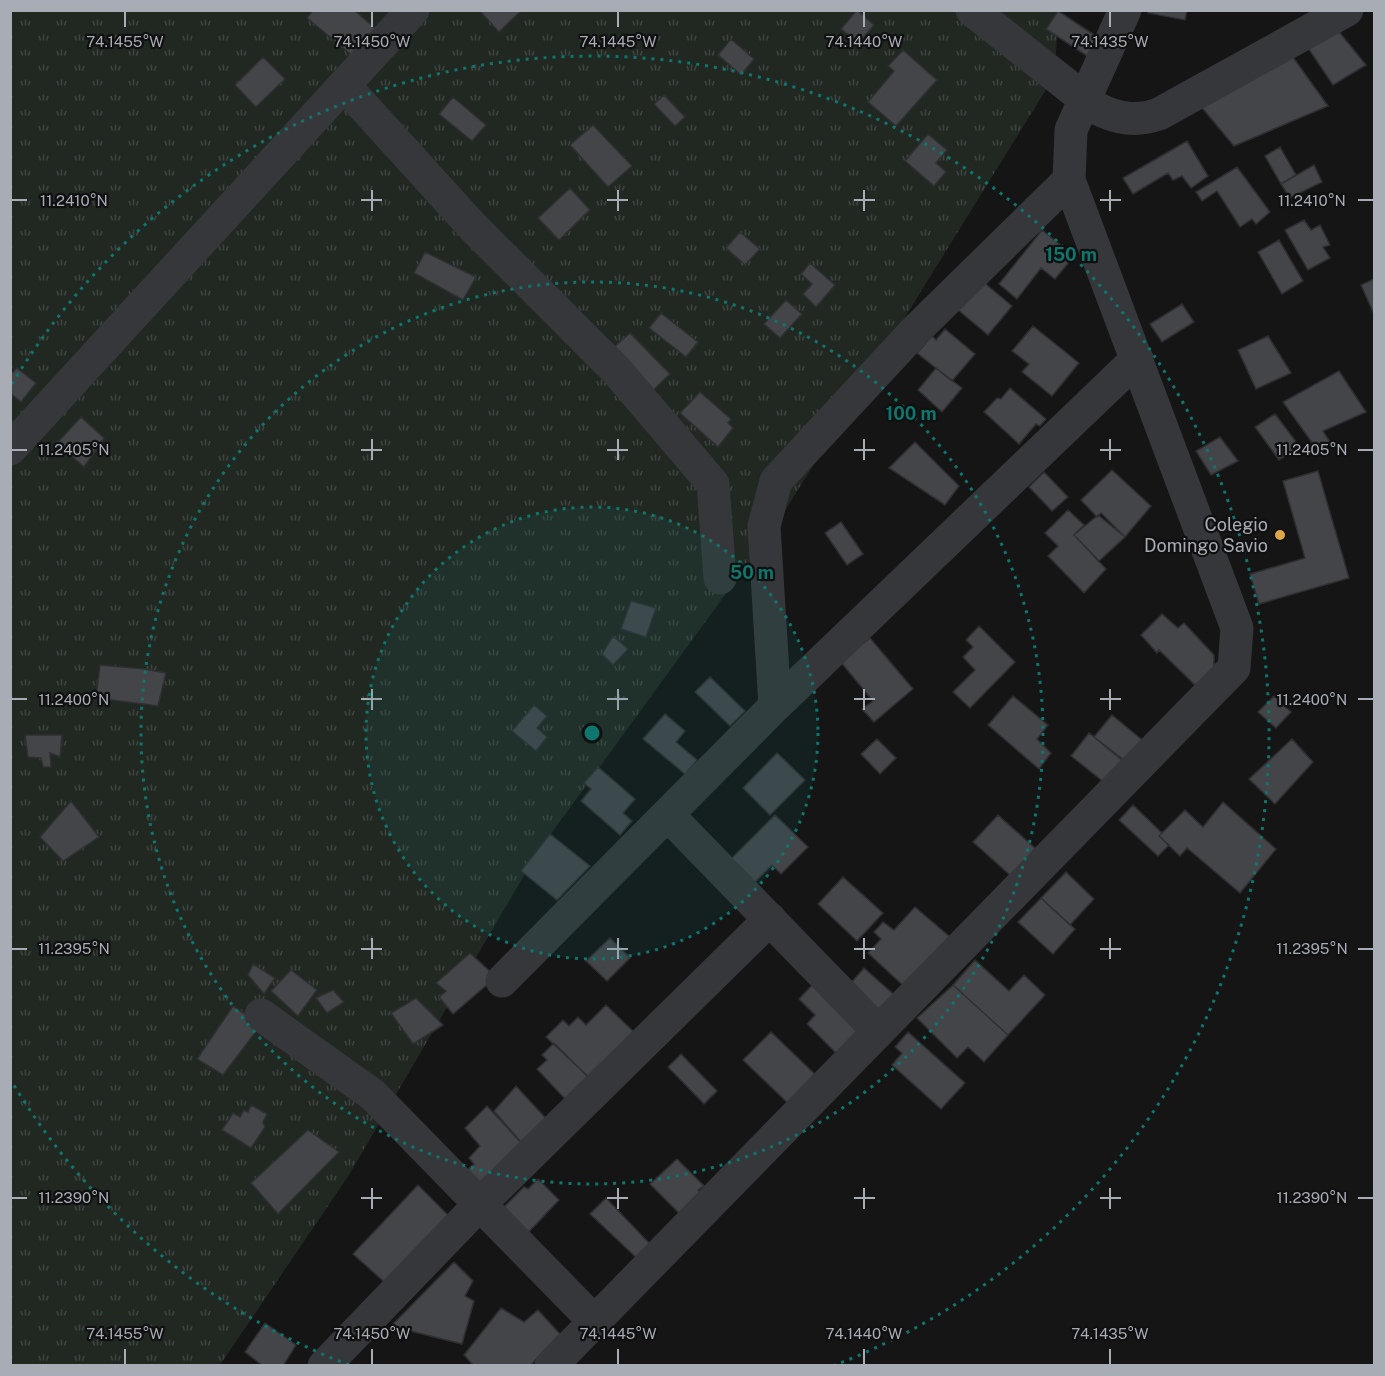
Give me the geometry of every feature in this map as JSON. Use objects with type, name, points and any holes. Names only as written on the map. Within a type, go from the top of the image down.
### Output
[{"type":"street","points":[[10,449],[413,10]]},
{"type":"street","points":[[972,10],[1096,108],[1109,115],[1129,119],[1147,118],[1159,114],[1347,10]]},
{"type":"street","points":[[551,1365],[1234,668],[1238,628],[1069,180],[1071,129],[1125,10]]},
{"type":"street","points":[[345,86],[473,227],[617,371],[713,484],[720,578]]},
{"type":"street","points":[[775,706],[764,526],[777,481],[915,331],[1069,180]]},
{"type":"street","points":[[502,981],[775,706],[1137,359]]},
{"type":"street","points":[[668,815],[878,1031]]},
{"type":"street","points":[[324,1365],[480,1205],[770,919]]},
{"type":"street","points":[[261,1015],[373,1095],[594,1322]]},
{"type":"green space","points":[[10,11],[1058,11],[1055,75],[778,522],[537,853],[349,1175],[220,1365],[11,1365]]},
{"type":"building","points":[[313,10],[354,10],[377,30],[354,57],[307,18]]},
{"type":"building","points":[[479,10],[522,10],[499,32]]},
{"type":"building","points":[[857,10],[874,25],[859,43],[841,29]]},
{"type":"building","points":[[1148,10],[1187,10],[1185,20],[1148,13]]},
{"type":"building","points":[[1058,11],[1099,38],[1087,56],[1046,29]]},
{"type":"building","points":[[1336,28],[1366,65],[1333,85],[1306,45]]},
{"type":"building","points":[[731,39],[754,59],[741,75],[718,55]]},
{"type":"building","points":[[903,50],[937,80],[896,126],[868,102],[894,71],[888,66]]},
{"type":"building","points":[[1290,53],[1328,106],[1234,146],[1198,103]]},
{"type":"building","points":[[263,57],[285,79],[256,107],[235,85]]},
{"type":"building","points":[[664,95],[685,117],[675,126],[654,104]]},
{"type":"building","points":[[453,97],[486,125],[472,141],[439,114]]},
{"type":"building","points":[[593,125],[632,166],[608,187],[570,145]]},
{"type":"building","points":[[928,134],[947,150],[936,163],[946,172],[934,186],[905,161]]},
{"type":"building","points":[[1187,141],[1208,176],[1191,188],[1182,176],[1173,180],[1168,173],[1133,194],[1123,178]]},
{"type":"building","points":[[1280,147],[1296,175],[1281,184],[1265,156]]},
{"type":"building","points":[[1314,165],[1322,182],[1290,198],[1281,184]]},
{"type":"building","points":[[1237,167],[1270,212],[1256,224],[1252,219],[1240,227],[1217,191],[1202,201],[1196,192]]},
{"type":"building","points":[[570,188],[590,210],[559,240],[538,218]]},
{"type":"building","points":[[1304,220],[1311,230],[1320,225],[1330,245],[1323,247],[1330,258],[1308,270],[1285,230]]},
{"type":"building","points":[[1042,230],[1074,256],[1055,279],[1041,268],[1017,299],[999,284]]},
{"type":"building","points":[[740,232],[760,249],[745,265],[726,248]]},
{"type":"building","points":[[1279,240],[1303,281],[1282,294],[1258,252]]},
{"type":"building","points":[[425,252],[476,277],[463,300],[414,273]]},
{"type":"building","points":[[810,263],[835,285],[816,307],[803,294],[812,284],[801,274]]},
{"type":"building","points":[[1374,279],[1374,314],[1361,285]]},
{"type":"building","points":[[981,280],[1012,306],[988,335],[957,309]]},
{"type":"building","points":[[786,300],[802,314],[780,338],[764,324]]},
{"type":"building","points":[[1182,304],[1194,322],[1162,342],[1150,324]]},
{"type":"building","points":[[661,313],[698,342],[686,357],[649,328]]},
{"type":"building","points":[[1033,326],[1079,363],[1052,396],[1022,372],[1029,364],[1012,351]]},
{"type":"building","points":[[945,329],[975,354],[952,381],[917,353],[932,336],[936,340]]},
{"type":"building","points":[[630,333],[670,374],[644,399],[605,355]]},
{"type":"building","points":[[1268,336],[1291,373],[1256,389],[1238,350]]},
{"type":"building","points":[[17,368],[36,383],[21,402],[10,393],[10,375]]},
{"type":"building","points":[[936,368],[962,388],[942,412],[918,390]]},
{"type":"building","points":[[1339,371],[1366,412],[1323,431],[1330,442],[1318,451],[1283,402]]},
{"type":"building","points":[[1010,388],[1046,419],[1040,426],[1036,424],[1019,444],[984,412],[997,398],[1001,399]]},
{"type":"building","points":[[700,392],[731,419],[728,423],[733,428],[718,447],[680,413]]},
{"type":"building","points":[[1275,414],[1300,447],[1279,460],[1255,427]]},
{"type":"building","points":[[81,417],[104,438],[84,467],[57,443]]},
{"type":"building","points":[[1220,437],[1238,461],[1211,475],[1196,451]]},
{"type":"building","points":[[915,442],[959,486],[945,505],[889,468]]},
{"type":"building","points":[[1112,470],[1151,506],[1125,537],[1101,513],[1097,517],[1081,500]]},
{"type":"building","points":[[1318,471],[1349,578],[1259,604],[1250,574],[1305,558],[1283,481]]},
{"type":"building","points":[[1044,472],[1068,497],[1052,511],[1029,487]]},
{"type":"building","points":[[1068,510],[1084,525],[1074,535],[1106,569],[1084,593],[1048,556],[1058,546],[1045,533]]},
{"type":"building","points":[[1098,515],[1125,537],[1099,561],[1074,535]]},
{"type":"building","points":[[841,522],[863,554],[847,565],[825,533]]},
{"type":"building","points":[[631,601],[656,608],[646,637],[621,629]]},
{"type":"building","points":[[1162,614],[1178,628],[1184,623],[1214,655],[1214,678],[1196,686],[1159,650],[1157,653],[1141,635]]},
{"type":"building","points":[[979,626],[1015,662],[970,708],[953,692],[975,670],[963,657],[973,647],[966,640]]},
{"type":"building","points":[[613,636],[628,649],[613,665],[602,654]]},
{"type":"building","points":[[870,638],[913,689],[874,722],[862,709],[873,701],[840,661]]},
{"type":"building","points":[[100,665],[166,673],[158,706],[96,698]]},
{"type":"building","points":[[710,677],[745,711],[730,726],[695,692]]},
{"type":"building","points":[[1013,696],[1048,725],[1037,739],[1051,753],[1039,769],[988,725]]},
{"type":"building","points":[[1274,696],[1291,712],[1276,728],[1258,712]]},
{"type":"building","points":[[534,705],[547,716],[537,728],[547,737],[536,751],[512,731]]},
{"type":"building","points":[[665,714],[685,731],[676,742],[697,760],[685,774],[643,739]]},
{"type":"building","points":[[1112,715],[1147,744],[1129,766],[1094,737]]},
{"type":"building","points":[[1089,733],[1124,760],[1105,783],[1071,756]]},
{"type":"building","points":[[25,735],[62,735],[60,757],[50,753],[51,767],[43,767],[41,758],[28,757]]},
{"type":"building","points":[[877,739],[896,758],[880,774],[861,754]]},
{"type":"building","points":[[1292,739],[1313,762],[1275,804],[1249,779]]},
{"type":"building","points":[[777,753],[805,780],[770,815],[743,788]]},
{"type":"building","points":[[598,767],[635,799],[623,813],[632,821],[620,835],[581,801],[591,789],[584,783]]},
{"type":"building","points":[[71,801],[99,837],[63,861],[40,837]]},
{"type":"building","points":[[1223,802],[1276,849],[1240,893],[1187,848],[1180,856],[1159,836],[1185,810],[1203,827]]},
{"type":"building","points":[[1133,805],[1162,833],[1159,836],[1169,845],[1158,856],[1119,820]]},
{"type":"building","points":[[775,815],[808,847],[781,874],[772,865],[748,889],[724,866]]},
{"type":"building","points":[[998,815],[1036,849],[1011,876],[973,842]]},
{"type":"building","points":[[550,834],[590,866],[557,900],[521,871]]},
{"type":"building","points":[[1066,872],[1094,899],[1070,925],[1041,898]]},
{"type":"building","points":[[843,877],[883,913],[857,941],[818,904]]},
{"type":"building","points":[[1041,898],[1075,929],[1053,954],[1018,922]]},
{"type":"building","points":[[915,907],[956,942],[908,990],[868,953],[881,939],[874,932],[883,922],[894,930]]},
{"type":"building","points":[[610,938],[630,958],[607,981],[586,961]]},
{"type":"building","points":[[470,953],[496,977],[453,1014],[439,997],[446,991],[436,983]]},
{"type":"building","points":[[975,960],[1009,991],[1024,975],[1045,995],[1008,1035],[953,985]]},
{"type":"building","points":[[253,964],[275,978],[264,994],[248,975]]},
{"type":"building","points":[[864,968],[899,999],[884,1015],[850,984]]},
{"type":"building","points":[[291,970],[317,990],[298,1016],[271,991]]},
{"type":"building","points":[[815,982],[867,1032],[841,1058],[807,1024],[815,1015],[799,999]]},
{"type":"building","points":[[953,985],[1008,1035],[984,1062],[968,1047],[957,1058],[917,1018]]},
{"type":"building","points":[[333,990],[344,1002],[327,1013],[316,998]]},
{"type":"building","points":[[416,998],[443,1025],[413,1044],[391,1013]]},
{"type":"building","points":[[606,1005],[640,1038],[595,1083],[546,1037],[563,1020],[569,1026],[578,1017],[586,1025]]},
{"type":"building","points":[[233,1006],[261,1025],[223,1075],[197,1059]]},
{"type":"building","points":[[771,1032],[822,1081],[794,1109],[743,1060]]},
{"type":"building","points":[[908,1032],[965,1083],[941,1109],[892,1065],[902,1053],[895,1047]]},
{"type":"building","points":[[554,1043],[591,1080],[568,1102],[537,1069],[547,1060],[542,1055]]},
{"type":"building","points":[[681,1054],[717,1091],[704,1104],[668,1067]]},
{"type":"building","points":[[516,1086],[552,1125],[526,1148],[494,1111]]},
{"type":"building","points":[[251,1105],[267,1114],[263,1122],[265,1127],[251,1148],[222,1130],[233,1113],[240,1117],[244,1110],[248,1112]]},
{"type":"building","points":[[487,1106],[526,1148],[481,1193],[463,1174],[474,1164],[469,1158],[480,1146],[465,1128]]},
{"type":"building","points":[[308,1130],[339,1152],[278,1214],[251,1183]]},
{"type":"building","points":[[677,1159],[704,1186],[698,1190],[705,1198],[683,1217],[650,1184]]},
{"type":"building","points":[[538,1179],[559,1200],[523,1238],[497,1214],[524,1187],[528,1189]]},
{"type":"building","points":[[418,1185],[453,1220],[391,1288],[353,1254]]},
{"type":"building","points":[[606,1198],[653,1247],[641,1262],[590,1214]]},
{"type":"building","points":[[454,1262],[473,1281],[465,1296],[474,1301],[462,1344],[391,1326]]},
{"type":"building","points":[[501,1308],[524,1322],[538,1310],[560,1334],[530,1366],[474,1366],[464,1355]]},
{"type":"building","points":[[265,1323],[296,1345],[283,1366],[263,1366],[245,1352]]},
{"type":"place","name":"Colegio Domingo Savio","points":[[1280,535]]}]
